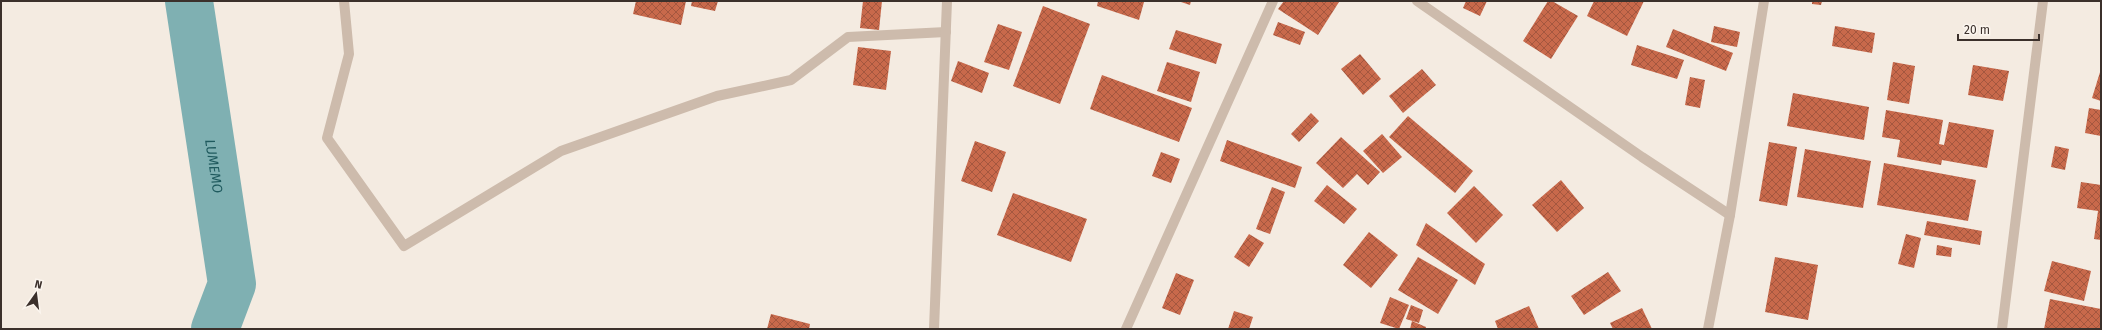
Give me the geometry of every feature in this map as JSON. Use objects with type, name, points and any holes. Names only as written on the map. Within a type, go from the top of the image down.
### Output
[{"type":"street","points":[[344,1],[349,54],[327,138],[404,246],[561,151],[717,96],[791,80],[848,37],[946,32]]},
{"type":"street","points":[[934,329],[947,1]]},
{"type":"street","points":[[1126,329],[1273,1]]},
{"type":"street","points":[[1417,1],[1730,215]]},
{"type":"street","points":[[1708,329],[1730,215],[1764,1]]},
{"type":"street","points":[[2002,329],[2042,1]]},
{"type":"building","points":[[636,1],[686,1],[681,25],[633,14]]},
{"type":"building","points":[[692,1],[718,1],[715,11],[691,6]]},
{"type":"building","points":[[863,1],[882,1],[879,30],[860,28]]},
{"type":"building","points":[[1098,1],[1144,2],[1139,20],[1097,6]]},
{"type":"building","points":[[1178,1],[1191,1],[1190,5]]},
{"type":"building","points":[[1284,1],[1339,2],[1318,35],[1278,9]]},
{"type":"building","points":[[1466,1],[1487,1],[1480,16],[1463,8]]},
{"type":"building","points":[[1548,1],[1552,1],[1578,16],[1551,59],[1523,41]]},
{"type":"building","points":[[1594,1],[1644,1],[1627,36],[1587,16]]},
{"type":"building","points":[[1812,1],[1822,1],[1821,5],[1812,4]]},
{"type":"building","points":[[1043,6],[1090,24],[1060,104],[1013,86]]},
{"type":"building","points":[[1278,22],[1305,32],[1300,45],[1273,35]]},
{"type":"building","points":[[998,24],[1022,32],[1009,70],[984,62]]},
{"type":"building","points":[[1714,26],[1740,32],[1737,47],[1711,42]]},
{"type":"building","points":[[1835,26],[1875,33],[1872,53],[1832,46]]},
{"type":"building","points":[[1673,29],[1733,53],[1726,71],[1666,47]]},
{"type":"building","points":[[1176,30],[1222,44],[1216,64],[1169,49]]},
{"type":"building","points":[[1637,45],[1684,60],[1677,79],[1631,65]]},
{"type":"building","points":[[858,47],[891,51],[886,90],[853,85]]},
{"type":"building","points":[[1360,54],[1381,79],[1363,95],[1341,69]]},
{"type":"building","points":[[958,61],[989,73],[982,93],[951,81]]},
{"type":"building","points":[[1167,62],[1200,72],[1191,102],[1157,91]]},
{"type":"building","points":[[1893,62],[1915,66],[1909,104],[1887,100]]},
{"type":"building","points":[[1973,65],[2009,71],[2003,101],[1968,95]]},
{"type":"building","points":[[1422,69],[1436,85],[1403,113],[1389,96]]},
{"type":"building","points":[[2101,69],[2101,101],[2092,98]]},
{"type":"building","points":[[1102,75],[1192,108],[1179,142],[1090,109]]},
{"type":"building","points":[[1690,77],[1705,80],[1700,108],[1685,105]]},
{"type":"building","points":[[1793,93],[1869,107],[1864,140],[1787,126]]},
{"type":"building","points":[[2089,108],[2101,110],[2101,136],[2085,133]]},
{"type":"building","points":[[1886,110],[1943,120],[1939,144],[1944,145],[1949,122],[1994,130],[1987,168],[1942,160],[1941,165],[1897,157],[1900,140],[1882,137]]},
{"type":"building","points":[[1311,113],[1319,121],[1299,142],[1291,134]]},
{"type":"building","points":[[1408,116],[1473,171],[1455,193],[1389,137]]},
{"type":"building","points":[[1382,134],[1402,157],[1383,173],[1363,151]]},
{"type":"building","points":[[1341,137],[1380,172],[1368,185],[1357,174],[1343,188],[1316,163]]},
{"type":"building","points":[[1227,140],[1302,167],[1295,188],[1220,161]]},
{"type":"building","points":[[975,141],[1006,152],[992,192],[961,181]]},
{"type":"building","points":[[1769,142],[1797,147],[1787,206],[1759,201]]},
{"type":"building","points":[[2055,146],[2069,149],[2065,170],[2051,167]]},
{"type":"building","points":[[1805,149],[1871,161],[1863,208],[1797,197]]},
{"type":"building","points":[[1161,152],[1180,159],[1171,183],[1152,176]]},
{"type":"building","points":[[1884,163],[1976,180],[1968,221],[1877,205]]},
{"type":"building","points":[[1561,180],[1584,208],[1557,232],[1532,205]]},
{"type":"building","points":[[2081,182],[2101,185],[2101,240],[2094,239],[2098,211],[2077,208]]},
{"type":"building","points":[[1327,185],[1357,209],[1344,224],[1314,201]]},
{"type":"building","points":[[1474,186],[1503,215],[1476,243],[1447,213]]},
{"type":"building","points":[[1272,187],[1285,192],[1270,234],[1256,229]]},
{"type":"building","points":[[1013,193],[1087,219],[1071,262],[997,235]]},
{"type":"building","points":[[1927,221],[1982,231],[1980,245],[1924,235]]},
{"type":"building","points":[[1426,223],[1485,264],[1475,285],[1416,245]]},
{"type":"building","points":[[1369,232],[1398,255],[1371,288],[1343,265]]},
{"type":"building","points":[[1249,234],[1264,243],[1249,267],[1234,257]]},
{"type":"building","points":[[1906,234],[1921,238],[1914,268],[1898,264]]},
{"type":"building","points":[[1937,245],[1952,248],[1951,257],[1936,255]]},
{"type":"building","points":[[1418,257],[1458,280],[1438,314],[1398,290]]},
{"type":"building","points":[[1775,257],[1818,265],[1808,320],[1765,312]]},
{"type":"building","points":[[2052,261],[2091,271],[2084,301],[2044,291]]},
{"type":"building","points":[[1608,272],[1621,291],[1584,315],[1571,296]]},
{"type":"building","points":[[1176,273],[1194,280],[1180,315],[1162,308]]},
{"type":"building","points":[[1390,297],[1409,305],[1399,329],[1380,323]]},
{"type":"building","points":[[2050,299],[2101,309],[2101,329],[2044,329]]},
{"type":"building","points":[[1411,305],[1423,310],[1419,323],[1406,319]]},
{"type":"building","points":[[1529,306],[1539,329],[1498,329],[1495,321]]},
{"type":"building","points":[[1642,308],[1652,329],[1613,329],[1610,323]]},
{"type":"building","points":[[1234,311],[1253,317],[1249,329],[1228,329]]},
{"type":"building","points":[[771,314],[810,324],[809,329],[767,329]]},
{"type":"building","points":[[1412,321],[1426,327],[1426,329],[1410,329]]},
{"type":"waterway","name":"LUMEMO","points":[[189,1],[232,284],[215,329]]}]
